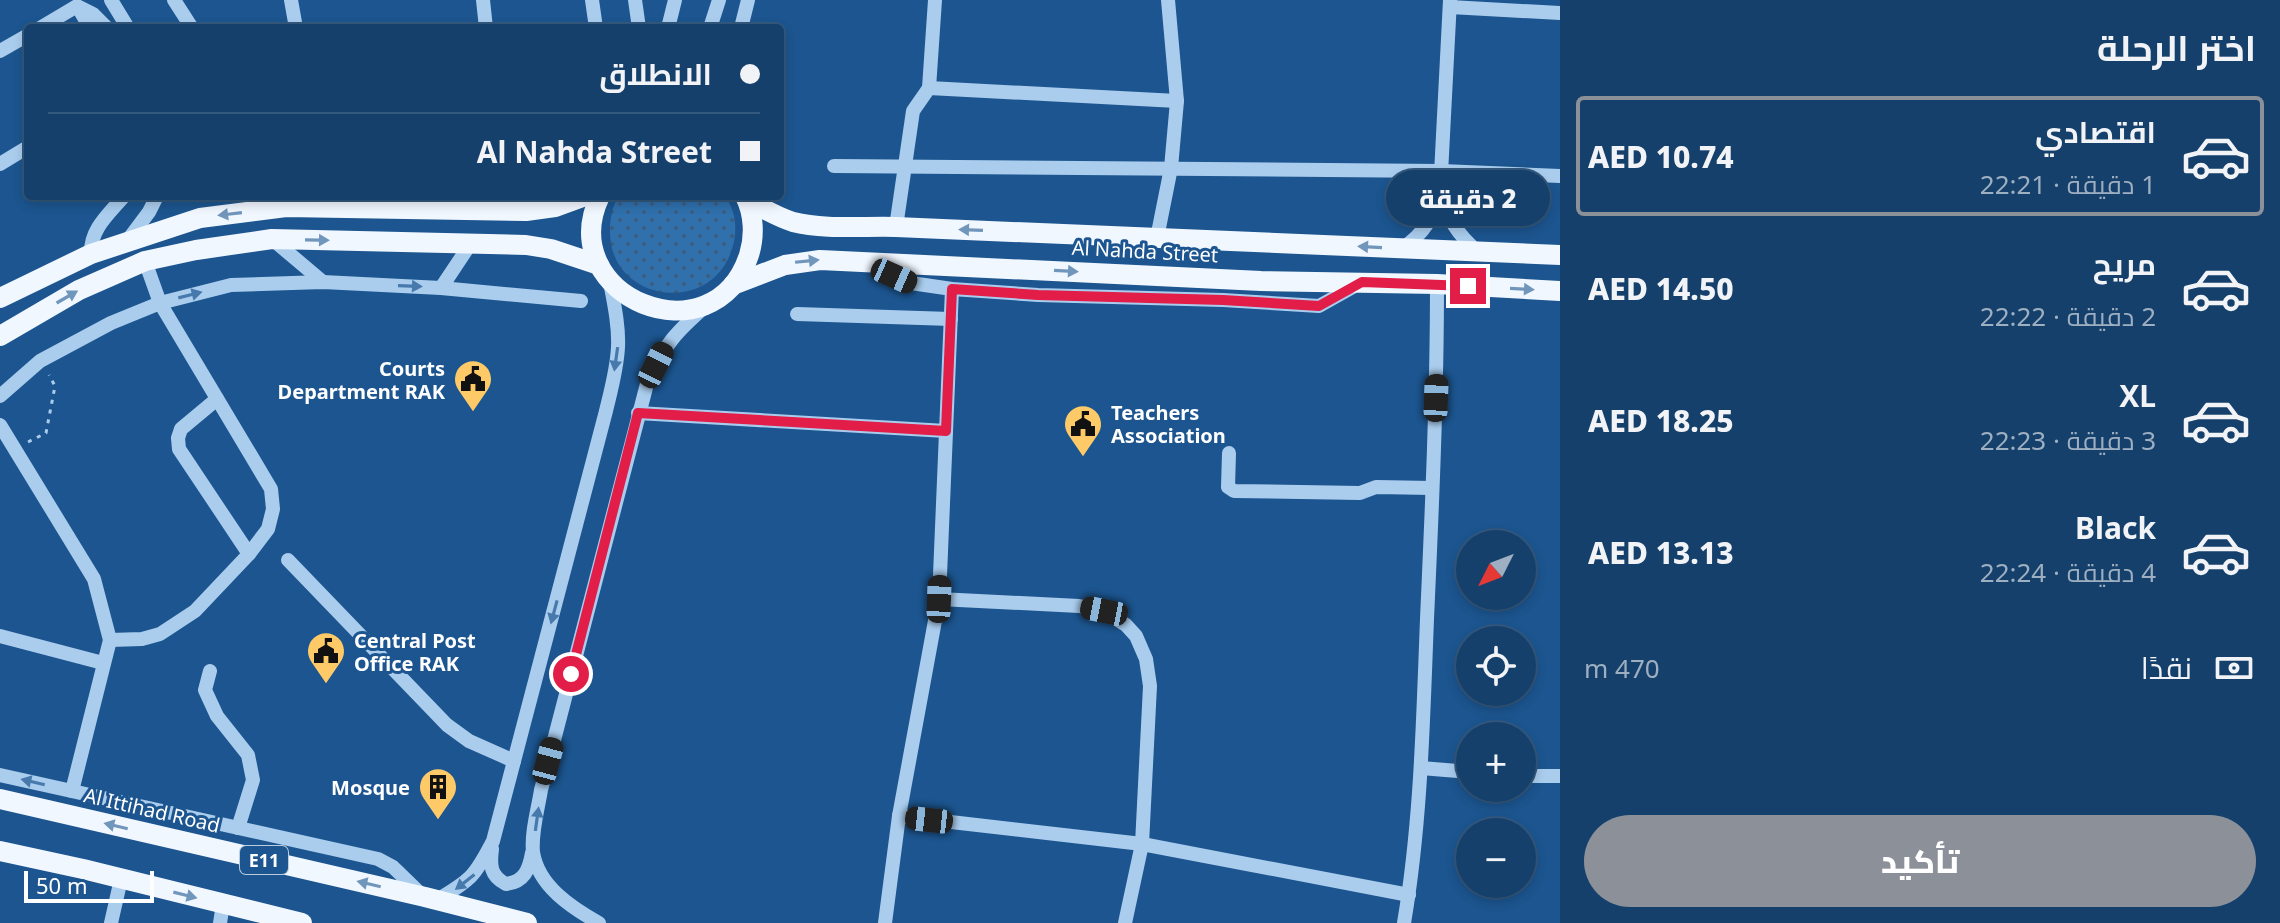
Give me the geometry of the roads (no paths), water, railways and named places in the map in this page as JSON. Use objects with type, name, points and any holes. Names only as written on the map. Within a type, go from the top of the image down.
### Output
[{"type":"main road","points":[[0,298],[91,254],[200,218],[286,207],[482,203],[526,211],[555,207],[574,200]]},
{"type":"main road","points":[[598,200],[592,225],[593,246],[605,274]]},
{"type":"main road","points":[[0,336],[79,290],[145,261],[272,239],[538,247],[572,255],[605,274],[631,300],[656,310],[684,311],[710,303],[733,285],[745,266],[752,244],[753,222],[747,200]]},
{"type":"main road","name":"Al Nahda Street","points":[[749,200],[769,213],[812,225],[1560,255]]},
{"type":"main road","name":"Al Nahda Street","points":[[733,285],[761,272],[799,261],[868,261],[1261,281],[1437,284],[1560,291]]},
{"type":"main road","name":"Al Ittihad Road","points":[[0,799],[527,923]]},
{"type":"main road","points":[[0,851],[121,879],[222,914],[302,923]]},
{"type":"street","points":[[174,0],[189,24]]},
{"type":"street","points":[[291,0],[295,24]]},
{"type":"street","points":[[483,0],[486,24]]},
{"type":"street","points":[[592,0],[595,24]]},
{"type":"street","points":[[635,0],[638,24]]},
{"type":"street","points":[[669,24],[675,0]]},
{"type":"street","points":[[711,24],[719,0]]},
{"type":"street","points":[[742,24],[748,0]]},
{"type":"street","points":[[896,227],[913,111],[929,88],[935,0]]},
{"type":"street","points":[[1157,238],[1171,168],[1177,101],[1168,0]]},
{"type":"street","points":[[118,2],[126,24]]},
{"type":"street","points":[[46,24],[75,3]]},
{"type":"street","points":[[75,3],[88,24]]},
{"type":"street","points":[[75,3],[103,24]]},
{"type":"street","points":[[1403,248],[1424,230],[1437,206],[1440,193],[1450,4],[1560,13]]},
{"type":"street","points":[[0,51],[24,37]]},
{"type":"street","points":[[929,88],[1177,101]]},
{"type":"street","points":[[0,164],[24,149]]},
{"type":"street","points":[[834,166],[1442,171],[1560,176]]},
{"type":"street","points":[[1440,193],[1457,232],[1478,252]]},
{"type":"street","points":[[91,254],[95,230],[121,200]]},
{"type":"street","points":[[128,240],[155,200]]},
{"type":"street","points":[[271,200],[286,207]]},
{"type":"street","points":[[272,239],[323,282]]},
{"type":"street","points":[[441,288],[471,243]]},
{"type":"street","points":[[110,640],[142,639],[160,634],[195,611],[249,554],[268,529],[273,509],[271,489],[160,303],[145,261]]},
{"type":"street","points":[[868,261],[911,283],[1038,295],[1319,306],[1362,282]]},
{"type":"street","points":[[605,274],[617,322],[617,363],[493,841],[490,866],[493,874],[506,884],[517,883],[523,877],[533,850],[541,790],[648,380],[663,350],[677,332],[710,303]]},
{"type":"street","points":[[0,396],[40,361],[111,323],[160,303],[231,285],[323,282],[441,288],[581,301]]},
{"type":"street","points":[[1404,923],[1421,768],[1437,368],[1437,284]]},
{"type":"street","points":[[885,923],[899,816],[939,599],[952,289]]},
{"type":"street","points":[[797,314],[951,319]]},
{"type":"street","points":[[217,399],[181,429],[179,449],[249,554]]},
{"type":"street","points":[[638,413],[946,431]]},
{"type":"street","points":[[0,425],[94,579],[110,640],[72,791]]},
{"type":"street","points":[[0,459],[15,450]]},
{"type":"street","points":[[1229,453],[1227,484],[1234,491],[1360,493],[1376,487],[1432,488]]},
{"type":"street","points":[[288,560],[447,725],[469,741],[514,761]]},
{"type":"street","points":[[939,599],[1079,606],[1104,611],[1126,625],[1136,636],[1146,659],[1150,686],[1142,844],[1125,923]]},
{"type":"street","points":[[0,636],[103,663]]},
{"type":"street","points":[[210,671],[205,690],[217,716],[248,755],[253,780],[238,828]]},
{"type":"street","points":[[1421,768],[1456,771]]},
{"type":"street","points":[[0,775],[378,859],[393,867],[431,899],[471,878],[493,841]]},
{"type":"street","points":[[1536,776],[1560,776]]},
{"type":"street","points":[[899,816],[1142,844],[1409,895]]},
{"type":"street","points":[[533,850],[539,869],[555,894],[599,923]]},
{"type":"street","points":[[111,923],[121,879]]},
{"type":"place","name":"Courts Department RAK","points":[[473,413]]},
{"type":"place","name":"Teachers Association","points":[[1083,458]]},
{"type":"place","name":"Central Post Office RAK","points":[[326,685]]},
{"type":"place","name":"Mosque","points":[[438,821]]}]
